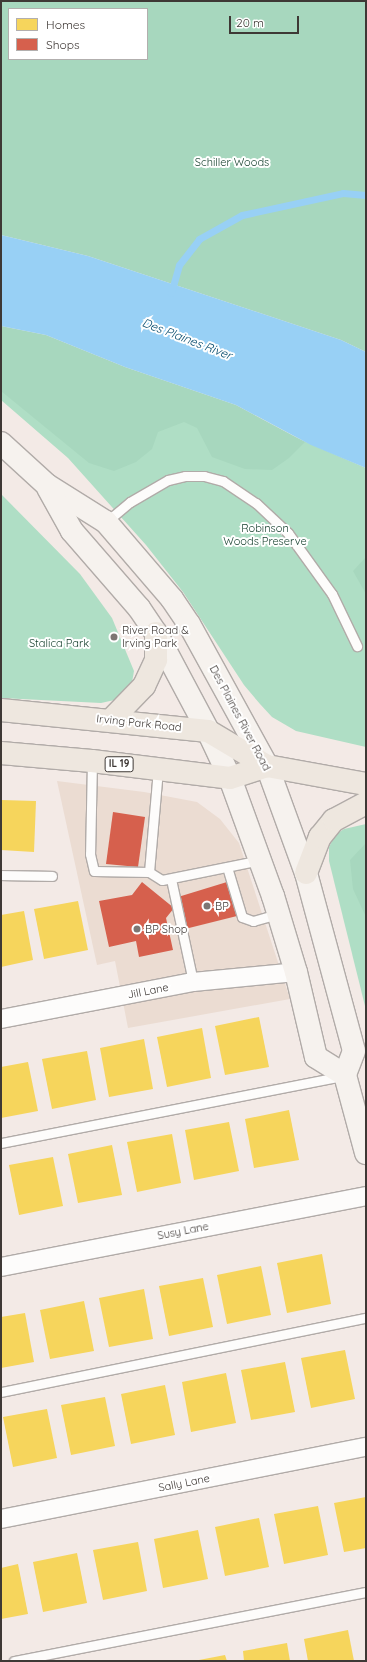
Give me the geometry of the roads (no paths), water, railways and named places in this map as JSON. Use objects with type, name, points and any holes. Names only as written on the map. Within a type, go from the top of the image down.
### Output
[{"type":"main road","name":"Des Plaines River Road","points":[[1,443],[47,485],[106,522],[190,624],[266,766],[306,873],[354,1051],[345,1075],[316,1057],[296,972],[278,914],[230,778],[208,731],[156,633],[139,608],[72,531],[47,485]]},
{"type":"main road","points":[[112,719],[144,686],[156,660],[156,633]]},
{"type":"main road","name":"Irving Park Road","points":[[1,710],[112,719],[208,731],[266,766],[366,784]]},
{"type":"main road","name":"Irving Park Road","points":[[1,753],[92,761],[230,778],[266,766]]},
{"type":"main road","points":[[306,873],[320,837],[334,820],[366,803]]},
{"type":"main road","points":[[345,1075],[366,1153]]},
{"type":"street","name":"Jill Lane","points":[[1,1019],[193,982],[296,972]]},
{"type":"street","name":"Susy Lane","points":[[1,1267],[366,1196]]},
{"type":"street","name":"Sally Lane","points":[[1,1519],[366,1447]]},
{"type":"lane","points":[[106,522],[130,502],[168,480],[186,476],[204,476],[223,482],[256,503],[288,533],[332,594],[357,646]]},
{"type":"lane","points":[[92,761],[90,854],[94,871],[149,872],[162,880],[260,860]]},
{"type":"lane","points":[[149,872],[158,769]]},
{"type":"lane","points":[[227,867],[242,917],[252,921],[278,914]]},
{"type":"lane","points":[[1,875],[52,876]]},
{"type":"lane","points":[[170,879],[193,982]]},
{"type":"lane","points":[[1,1143],[345,1075]]},
{"type":"lane","points":[[1,1392],[366,1318]]},
{"type":"lane","points":[[14,1661],[366,1592]]},
{"type":"water","name":"Des Plaines River","points":[[1,235],[88,256],[341,340],[366,352],[366,468],[311,445],[236,405],[125,367],[46,335],[1,326]]},
{"type":"waterway","points":[[171,293],[179,265],[199,239],[242,215],[343,193],[366,195]]},
{"type":"place","name":"River Road & Irving Park","points":[[114,637]]},
{"type":"place","name":"BP","points":[[207,906]]},
{"type":"place","name":"BP Shop","points":[[137,929]]},
{"type":"park label","name":"Schiller Woods","points":[[232,162]]},
{"type":"park label","name":"Robinson Woods Preserve","points":[[265,535]]},
{"type":"park label","name":"Stalica Park","points":[[59,643]]}]
